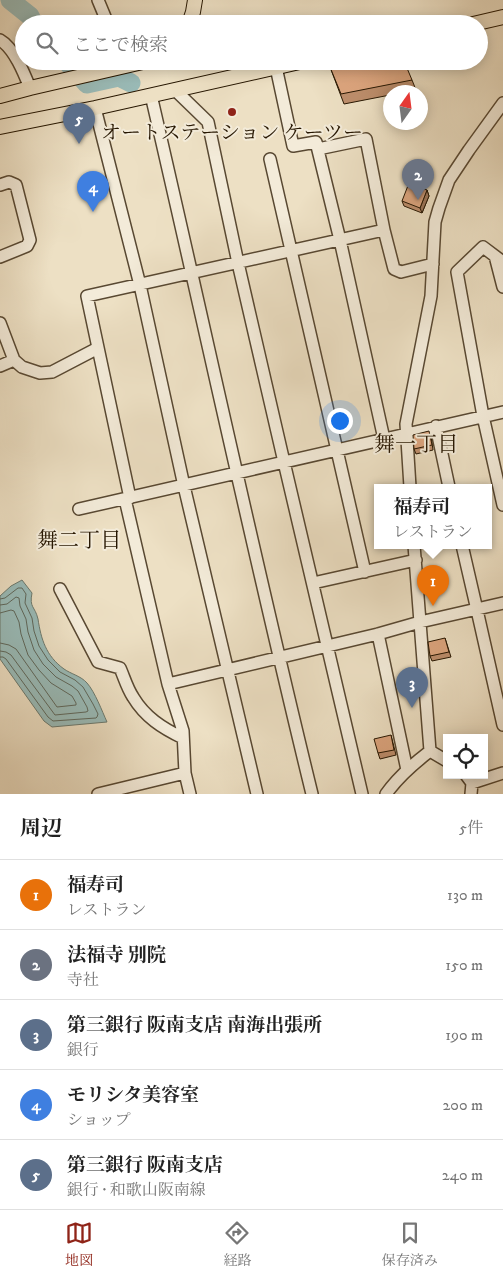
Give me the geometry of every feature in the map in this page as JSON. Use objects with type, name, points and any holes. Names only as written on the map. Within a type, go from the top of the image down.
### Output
[{"type":"main road","points":[[192,15],[195,0]]},
{"type":"main road","points":[[488,20],[503,17]]},
{"type":"main road","points":[[0,96],[102,70]]},
{"type":"main road","points":[[0,127],[95,108],[263,70]]},
{"type":"street","points":[[98,0],[104,15]]},
{"type":"street","points":[[0,40],[11,50],[15,57]]},
{"type":"street","points":[[22,70],[30,88]]},
{"type":"street","points":[[277,70],[293,146],[316,142],[340,240],[384,439]]},
{"type":"street","points":[[174,90],[208,122],[238,262],[362,794]]},
{"type":"street","points":[[151,95],[278,657],[312,794]]},
{"type":"street","points":[[410,484],[406,424],[431,296],[436,222],[439,208],[449,180],[503,103]]},
{"type":"street","points":[[95,108],[140,284],[184,486],[256,794]]},
{"type":"street","points":[[318,149],[366,139],[394,270],[401,272],[433,264]]},
{"type":"street","points":[[270,158],[365,572]]},
{"type":"street","points":[[0,185],[9,182],[16,185],[30,240],[27,246],[0,256]]},
{"type":"street","points":[[190,794],[185,773],[183,731],[168,684],[146,595],[87,296],[384,230]]},
{"type":"street","points":[[503,287],[499,259],[483,247],[457,272],[483,416],[503,504]]},
{"type":"street","points":[[0,323],[14,360],[22,367],[40,373],[52,372],[98,348]]},
{"type":"street","points":[[0,366],[14,360]]},
{"type":"street","points":[[79,509],[503,412]]},
{"type":"street","points":[[436,426],[448,484]]},
{"type":"street","points":[[415,549],[430,751]]},
{"type":"street","points":[[463,549],[503,725]]},
{"type":"street","points":[[313,583],[416,560]]},
{"type":"street","points":[[60,589],[98,662],[120,668],[132,696],[145,712],[159,725],[184,738]]},
{"type":"street","points":[[168,684],[378,634],[420,622],[503,604]]},
{"type":"street","points":[[378,634],[407,770]]},
{"type":"street","points":[[430,751],[443,759]]},
{"type":"street","points":[[386,794],[407,770],[430,751]]},
{"type":"street","points":[[470,784],[503,772]]},
{"type":"street","points":[[104,793],[148,788],[185,773]]},
{"type":"water","points":[[22,580],[32,593],[32,604],[37,615],[45,647],[58,664],[87,683],[96,696],[107,722],[52,727],[44,721],[0,659],[0,596],[11,586]]},
{"type":"building","points":[[331,70],[408,70],[412,80],[341,94]]},
{"type":"building","points":[[409,183],[427,190],[420,208],[402,201]]},
{"type":"building","points":[[429,431],[432,445],[414,449],[413,435]]},
{"type":"building","points":[[445,638],[449,652],[430,656],[428,642]]},
{"type":"building","points":[[391,735],[394,750],[378,753],[374,739]]},
{"type":"waterway","points":[[10,0],[29,15]]},
{"type":"waterway","points":[[74,70],[87,84],[119,77],[131,83]]},
{"type":"place","name":"オートステーション ケーツー","points":[[232,112]]},
{"type":"place","name":"第三銀行 阪南支店","points":[[79,144]]},
{"type":"place","name":"法福寺 別院","points":[[418,200]]},
{"type":"place","name":"モリシタ美容室","points":[[93,212]]},
{"type":"place","name":"福寿司","points":[[433,606]]},
{"type":"place","name":"第三銀行 阪南支店 南海出張所","points":[[412,708]]},
{"type":"district","name":"舞一丁目","points":[[416,444]]},
{"type":"district","name":"舞二丁目","points":[[79,540]]}]
